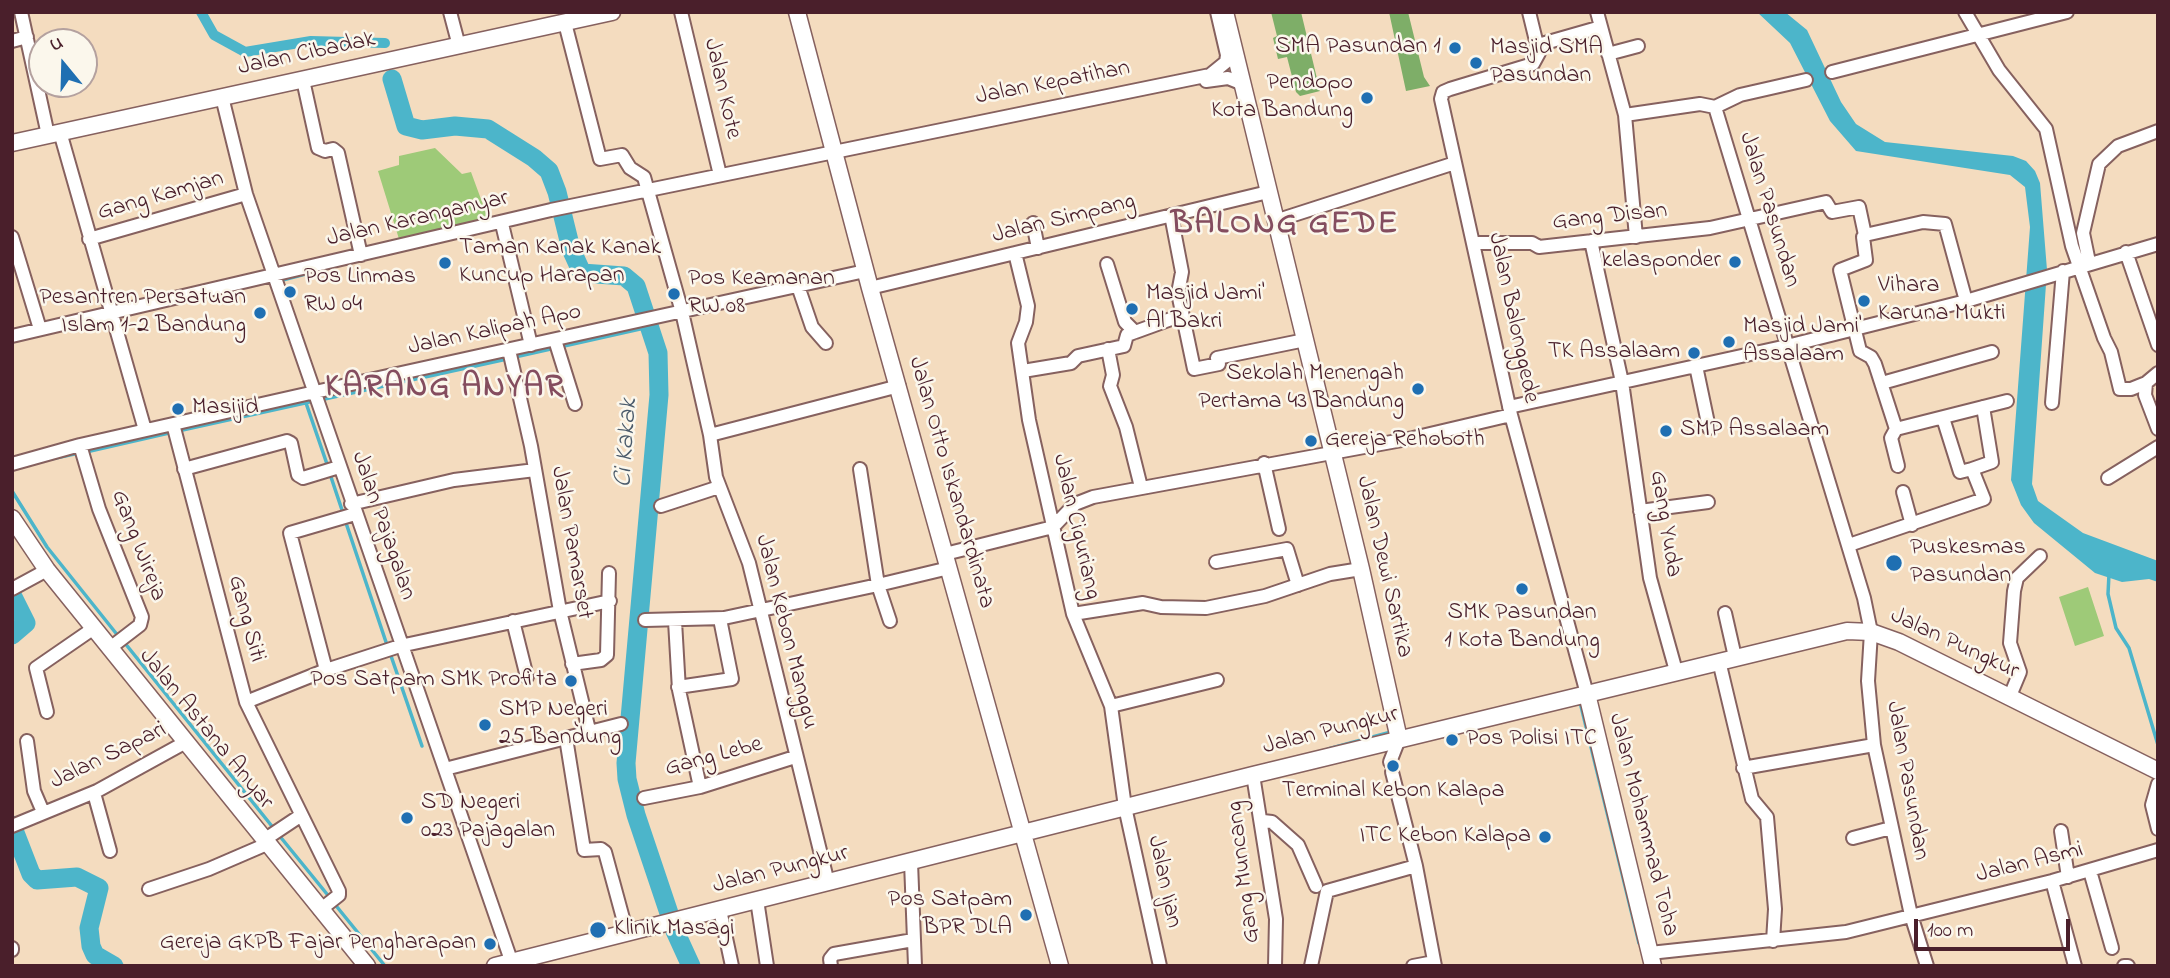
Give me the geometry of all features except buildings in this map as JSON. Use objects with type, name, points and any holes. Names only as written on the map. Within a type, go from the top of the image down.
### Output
[{"type":"main road","name":"Jalan Cibadak","points":[[12,143],[612,12]]},
{"type":"main road","name":"Jalan Otto Iskandardinata","points":[[797,12],[870,288],[1060,966]]},
{"type":"main road","name":"Jalan Dewi Sartika","points":[[1224,12],[1361,569],[1399,739]]},
{"type":"main road","name":"Jalan Astana Anyar","points":[[12,518],[47,570],[367,966]]},
{"type":"main road","name":"Jalan Pungkur","points":[[495,966],[721,912],[1399,739],[1837,633],[1871,632],[2010,696],[2158,771]]},
{"type":"main road","name":"Jalan Mohammad Toha","points":[[1587,694],[1652,959]]},
{"type":"street","points":[[21,12],[54,134],[113,310],[145,430]]},
{"type":"street","points":[[450,12],[459,46]]},
{"type":"street","name":"Jalan Kote","points":[[681,12],[720,175]]},
{"type":"street","name":"Jalan Kepatihan","points":[[836,157],[1210,75],[1226,62],[1227,55],[1217,12]]},
{"type":"street","points":[[1529,12],[1538,45],[1601,27]]},
{"type":"street","points":[[1597,12],[1625,115],[1636,237]]},
{"type":"street","points":[[1965,12],[1999,70],[2046,129],[2083,264],[2112,352],[2120,389],[2131,389],[2146,383],[2158,373]]},
{"type":"street","points":[[1832,72],[2067,12]]},
{"type":"street","points":[[565,23],[600,159],[622,155],[630,168],[644,177],[648,190]]},
{"type":"street","points":[[12,41],[27,37]]},
{"type":"street","name":"Jalan Balonggede","points":[[1538,45],[1538,58],[1533,64],[1443,92],[1442,106],[1475,243],[1510,411],[1587,694]]},
{"type":"street","points":[[1608,54],[1638,46]]},
{"type":"street","name":"Jalan Kepatihan","points":[[836,157],[965,127],[1219,79],[1228,78],[1243,84]]},
{"type":"street","points":[[303,80],[318,148],[325,151],[333,149],[338,153],[361,255]]},
{"type":"street","points":[[1715,107],[1740,95],[1806,80]]},
{"type":"street","name":"Jalan Pajagalan","points":[[222,97],[246,194],[315,392],[396,648],[445,769],[512,964]]},
{"type":"street","name":"Jalan Pasundan","points":[[1625,115],[1700,104],[1715,107],[1849,545],[1871,632],[1868,681],[1874,745],[1911,915],[1927,966]]},
{"type":"street","points":[[2083,264],[2083,233],[2099,164],[2118,146],[2158,131]]},
{"type":"street","name":"Jalan Karanganyar","points":[[12,336],[113,310],[551,210],[720,175],[836,157]]},
{"type":"street","points":[[1275,221],[1455,163]]},
{"type":"street","name":"Jalan Kebon Manggu","points":[[648,190],[682,312],[719,487],[749,563],[828,883]]},
{"type":"street","name":"Jalan Simpang","points":[[870,288],[1268,192]]},
{"type":"street","name":"Gang Kamjan","points":[[89,239],[246,194]]},
{"type":"street","name":"Gang Disan","points":[[1475,243],[1532,243],[1539,247],[1636,237],[1750,221],[1826,202],[1832,212],[1859,207],[1865,235]]},
{"type":"street","points":[[1171,215],[1182,272],[1178,293],[1195,369],[1219,365],[1217,358],[1305,340]]},
{"type":"street","points":[[1898,466],[1891,438],[1896,429],[1871,357],[1860,351],[1840,270],[1866,260],[1865,235],[1923,222],[1945,224],[1966,300]]},
{"type":"street","points":[[502,223],[531,345]]},
{"type":"street","points":[[1032,223],[1038,248]]},
{"type":"street","points":[[12,237],[40,329]]},
{"type":"street","name":"Gang Yuda","points":[[1591,241],[1622,382],[1650,578],[1676,671]]},
{"type":"street","points":[[1047,505],[1074,504],[1140,487],[1264,463],[1333,454],[1622,382],[1854,329],[2023,285],[2083,264],[2158,244]]},
{"type":"street","points":[[2126,252],[2158,345]]},
{"type":"street","name":"Jalan Ciguriang","points":[[1015,253],[1028,306],[1026,322],[1018,342],[1029,420],[1073,614],[1111,706],[1125,807]]},
{"type":"street","points":[[1107,264],[1125,322],[1135,332]]},
{"type":"street","name":"Jalan Kalipah Apo","points":[[12,464],[80,445],[315,392],[511,356],[531,345],[556,346],[636,322],[866,271]]},
{"type":"street","points":[[2052,403],[2058,272]]},
{"type":"street","points":[[798,286],[812,327],[826,343]]},
{"type":"street","points":[[1023,371],[1071,363],[1077,356],[1126,344],[1127,335],[1182,315]]},
{"type":"street","points":[[556,346],[575,404]]},
{"type":"street","points":[[1108,349],[1113,375],[1110,386],[1126,428],[1140,487]]},
{"type":"street","points":[[1882,383],[1992,352]]},
{"type":"street","name":"Jalan Pamarset","points":[[511,356],[560,611],[589,730]]},
{"type":"street","points":[[1696,366],[1709,428]]},
{"type":"street","points":[[2146,383],[2145,395],[2158,429]]},
{"type":"street","points":[[710,435],[899,386]]},
{"type":"street","points":[[1896,429],[2007,401]]},
{"type":"street","points":[[1943,418],[1960,472],[1972,469],[1992,462],[1983,407]]},
{"type":"street","name":"Gang Siti","points":[[173,424],[246,702],[339,891],[339,895],[320,910]]},
{"type":"street","points":[[184,469],[287,441],[291,443],[298,475],[303,478],[339,467]]},
{"type":"street","name":"Gang Wireja","points":[[80,445],[103,520],[142,617],[140,625],[110,648]]},
{"type":"street","points":[[2108,478],[2158,447]]},
{"type":"street","points":[[1264,463],[1279,529]]},
{"type":"street","points":[[860,469],[878,585],[890,621]]},
{"type":"street","points":[[1849,545],[1984,499],[1972,469]]},
{"type":"street","points":[[326,670],[290,533],[353,509],[454,480],[535,470]]},
{"type":"street","points":[[661,506],[719,487]]},
{"type":"street","points":[[1903,492],[1912,525]]},
{"type":"street","points":[[1640,510],[1708,502]]},
{"type":"street","points":[[645,620],[720,618],[878,585],[1053,527],[1074,504]]},
{"type":"street","points":[[1216,562],[1287,549],[1298,585]]},
{"type":"street","points":[[2010,696],[2020,672],[2010,643],[2014,591],[2017,578],[2040,556]]},
{"type":"street","points":[[1073,614],[1143,603],[1161,607],[1206,608],[1265,596],[1330,574],[1361,569]]},
{"type":"street","points":[[15,588],[47,570]]},
{"type":"street","points":[[572,664],[606,659],[609,573]]},
{"type":"street","points":[[246,702],[326,670],[396,648],[610,601]]},
{"type":"street","points":[[1725,613],[1727,659],[1743,768],[1754,803],[1768,817],[1775,909],[1773,941]]},
{"type":"street","points":[[678,687],[732,678],[720,618]]},
{"type":"street","points":[[513,621],[527,677]]},
{"type":"street","points":[[675,621],[678,687],[700,787]]},
{"type":"street","points":[[47,712],[36,668],[94,628]]},
{"type":"street","points":[[1111,706],[1217,680]]},
{"type":"street","points":[[445,769],[621,723]]},
{"type":"street","points":[[566,738],[584,850],[601,849],[605,852],[627,933]]},
{"type":"street","points":[[1399,739],[1391,767],[1416,866],[1434,964],[1413,966]]},
{"type":"street","points":[[27,741],[34,791],[43,812]]},
{"type":"street","name":"Jalan Sapari","points":[[17,825],[94,793],[186,742]]},
{"type":"street","points":[[1743,768],[1874,745]]},
{"type":"street","name":"Gang Lebe","points":[[643,797],[700,787],[796,757]]},
{"type":"street","name":"Gang Muncang","points":[[1254,775],[1276,919],[1275,966]]},
{"type":"street","points":[[2158,784],[2152,805],[2158,829]]},
{"type":"street","points":[[94,793],[110,851]]},
{"type":"street","name":"Jalan Ijan","points":[[1125,807],[1160,966]]},
{"type":"street","points":[[149,889],[209,869],[266,842],[300,816]]},
{"type":"street","points":[[1263,821],[1272,822],[1298,845],[1316,886]]},
{"type":"street","points":[[1853,838],[1891,828]]},
{"type":"street","points":[[2061,831],[2068,877]]},
{"type":"street","name":"Jalan Asmi","points":[[1652,959],[1846,932],[2068,877],[2158,850]]},
{"type":"street","points":[[911,862],[915,966]]},
{"type":"street","points":[[1311,966],[1327,891],[1416,866]]},
{"type":"street","points":[[2090,871],[2112,948]]},
{"type":"street","points":[[2052,881],[2075,966]]},
{"type":"street","points":[[757,901],[767,966]]},
{"type":"street","points":[[721,912],[732,966]]},
{"type":"street","points":[[831,966],[830,959],[834,954],[913,940]]},
{"type":"green space","points":[[1271,12],[1301,12],[1320,91],[1300,96],[1296,92],[1287,57],[1278,59],[1273,38],[1277,36]]},
{"type":"green space","points":[[1389,12],[1408,12],[1424,77],[1430,86],[1406,91]]},
{"type":"green space","points":[[435,148],[462,174],[471,172],[489,221],[399,239],[378,171],[399,165],[399,156]]},
{"type":"green space","points":[[2088,587],[2104,636],[2075,646],[2059,597]]},
{"type":"water","points":[[1757,12],[1785,12],[1807,30],[1841,102],[1856,124],[1885,142],[2013,156],[2026,161],[2035,171],[2040,183],[2047,270],[2032,484],[2038,501],[2083,533],[2158,561],[2158,582],[2149,579],[2122,582],[2095,573],[2034,523],[2021,505],[2011,480],[2030,227],[2025,187],[2010,175],[1856,151],[1830,121],[1790,43]]},
{"type":"waterway","name":"Ci Kakak","points":[[201,12],[214,35],[245,52],[311,41],[385,43]]},
{"type":"waterway","name":"Ci Kakak","points":[[392,79],[406,126],[422,130],[455,126],[488,129],[534,158],[549,171],[571,249],[582,273],[624,276],[636,286],[658,353],[659,395],[626,763],[627,779],[636,815],[675,931],[691,966]]},
{"type":"waterway","points":[[279,281],[332,267]]},
{"type":"waterway","points":[[515,357],[649,327]]},
{"type":"waterway","points":[[320,400],[507,359]]},
{"type":"waterway","points":[[178,431],[314,401]]},
{"type":"waterway","points":[[306,403],[328,467]]},
{"type":"waterway","points":[[86,452],[169,433]]},
{"type":"waterway","points":[[51,459],[79,453]]},
{"type":"waterway","points":[[330,474],[343,513]]},
{"type":"waterway","points":[[12,491],[47,547],[119,637]]},
{"type":"waterway","points":[[345,520],[388,648]]},
{"type":"waterway","points":[[2109,574],[2108,594],[2116,628],[2129,648],[2158,745]]},
{"type":"waterway","points":[[12,595],[26,623],[12,635]]},
{"type":"waterway","points":[[124,642],[275,830]]},
{"type":"waterway","points":[[390,653],[422,746]]},
{"type":"waterway","points":[[1580,702],[1639,943]]},
{"type":"waterway","points":[[1328,749],[1391,732]]},
{"type":"waterway","points":[[12,825],[31,874],[37,880],[77,877],[99,888],[89,928],[91,946],[95,955],[114,966]]},
{"type":"waterway","points":[[278,834],[331,899]]},
{"type":"waterway","points":[[333,902],[385,966]]},
{"type":"place","name":"SMA Pasundan 1","points":[[1455,48]]},
{"type":"place","name":"Masjid SMA Pasundan","points":[[1476,63]]},
{"type":"place","name":"Pendopo Kota Bandung","points":[[1367,98]]},
{"type":"place","name":"kelasponder","points":[[1735,262]]},
{"type":"place","name":"Taman Kanak Kanak Kuncup Harapan","points":[[445,263]]},
{"type":"place","name":"Pos Linmas RW 04","points":[[290,292]]},
{"type":"place","name":"Pos Keamanan RW 08","points":[[674,294]]},
{"type":"place","name":"Vihara Karuna Mukti","points":[[1864,301]]},
{"type":"place","name":"Masjid Jami' Al Bakri","points":[[1132,309]]},
{"type":"place","name":"Pesantren Persatuan Islam 1-2 Bandung","points":[[260,313]]},
{"type":"place","name":"Masjid Jami' Assalaam","points":[[1729,342]]},
{"type":"place","name":"TK Assalaam","points":[[1694,353]]},
{"type":"place","name":"Sekolah Menengah Pertama 43 Bandung","points":[[1418,389]]},
{"type":"place","name":"Masijid","points":[[178,409]]},
{"type":"place","name":"SMP Assalaam","points":[[1666,431]]},
{"type":"place","name":"Gereja Rehoboth","points":[[1311,441]]},
{"type":"place","name":"Puskesmas Pasundan","points":[[1894,563]]},
{"type":"place","name":"SMK Pasundan 1 Kota Bandung","points":[[1522,589]]},
{"type":"place","name":"Pos Satpam SMK Profita","points":[[571,681]]},
{"type":"place","name":"SMP Negeri 25 Bandung","points":[[485,725]]},
{"type":"place","name":"Pos Polisi ITC","points":[[1452,740]]},
{"type":"place","name":"Terminal Kebon Kalapa","points":[[1393,766]]},
{"type":"place","name":"SD Negeri 023 Pajagalan","points":[[407,818]]},
{"type":"place","name":"ITC Kebon Kalapa","points":[[1545,837]]},
{"type":"place","name":"Pos Satpam BPR DLA","points":[[1026,915]]},
{"type":"place","name":"Klinik Masagi","points":[[598,930]]},
{"type":"place","name":"Gereja GKPB Fajar Pengharapan","points":[[490,944]]},
{"type":"district","name":"BALONG GEDE","points":[[1285,227]]},
{"type":"district","name":"KARANG ANYAR","points":[[445,390]]}]
